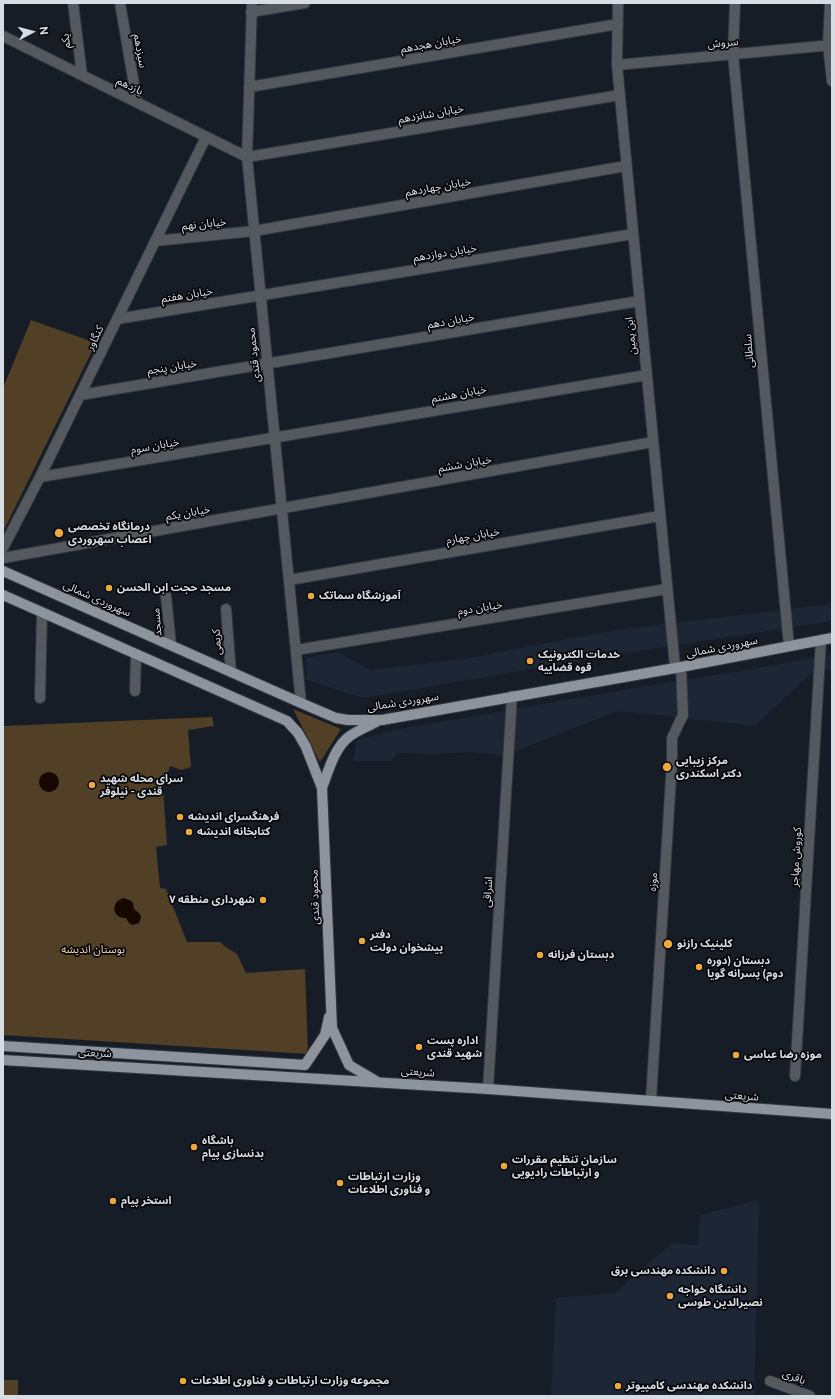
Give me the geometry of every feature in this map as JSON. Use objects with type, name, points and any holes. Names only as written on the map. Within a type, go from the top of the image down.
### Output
[{"type":"main road","name":"سهروردی شمالی","points":[[3,571],[301,703],[336,718],[348,720],[382,720],[832,638]]},
{"type":"main road","points":[[3,595],[287,721],[298,733],[306,747],[322,788]]},
{"type":"main road","points":[[322,788],[334,757],[342,743],[350,736],[382,720]]},
{"type":"main road","name":"محمود قندی","points":[[322,788],[332,1028],[349,1065],[378,1082]]},
{"type":"main road","name":"محمود قندی","points":[[305,1065],[325,1035],[331,1005]]},
{"type":"main road","name":"شریعتی","points":[[3,1046],[305,1065]]},
{"type":"main road","name":"شریعتی","points":[[3,1060],[488,1089],[832,1114]]},
{"type":"street","name":"یکم","points":[[73,3],[82,75]]},
{"type":"street","name":"سیزدهم","points":[[120,3],[137,102]]},
{"type":"street","points":[[252,7],[305,3]]},
{"type":"street","name":"ابن یمین","points":[[618,3],[617,65],[626,166],[667,589],[678,667]]},
{"type":"street","name":"سلطانی","points":[[735,3],[733,54],[788,646]]},
{"type":"street","points":[[830,3],[832,81]]},
{"type":"street","name":"محمود قندی","points":[[252,7],[247,157],[301,703]]},
{"type":"street","name":"خیابان هجدهم","points":[[249,87],[618,24]]},
{"type":"street","name":"یازدهم","points":[[3,36],[247,157]]},
{"type":"street","name":"سروش","points":[[617,65],[830,45]]},
{"type":"street","name":"خیابان شانزدهم","points":[[247,157],[620,95]]},
{"type":"street","name":"کنگاور","points":[[3,548],[40,477],[206,137]]},
{"type":"street","name":"خیابان چهاردهم","points":[[254,231],[626,166]]},
{"type":"street","name":"خیابان نهم","points":[[155,241],[254,231]]},
{"type":"street","name":"خیابان دوازدهم","points":[[261,295],[633,234]]},
{"type":"street","name":"خیابان هفتم","points":[[117,319],[261,295]]},
{"type":"street","name":"خیابان دهم","points":[[267,364],[639,301]]},
{"type":"street","name":"خیابان پنجم","points":[[80,395],[267,364]]},
{"type":"street","name":"خیابان هشتم","points":[[275,438],[646,375]]},
{"type":"street","name":"خیابان سوم","points":[[40,477],[275,438]]},
{"type":"street","name":"خیابان ششم","points":[[282,508],[653,442]]},
{"type":"street","name":"خیابان یکم","points":[[3,558],[282,508]]},
{"type":"street","name":"خیابان چهارم","points":[[289,580],[660,516]]},
{"type":"street","name":"خیابان دوم","points":[[296,650],[667,589]]},
{"type":"street","name":"مسجد","points":[[166,596],[171,645]]},
{"type":"street","name":"کریمی","points":[[226,609],[231,672]]},
{"type":"street","points":[[40,698],[42,613]]},
{"type":"street","name":"کوروش مهاجر","points":[[795,1076],[820,640]]},
{"type":"street","points":[[135,691],[136,654]]},
{"type":"street","name":"موزه","points":[[651,1100],[671,777],[672,738],[683,715],[678,667]]},
{"type":"street","name":"اشراقی","points":[[488,1089],[512,696]]},
{"type":"street","name":"باقری","points":[[770,1381],[804,1395]]},
{"type":"shaded area","points":[[832,604],[832,621],[620,654],[363,698],[307,680],[306,658],[337,652],[371,670],[470,658],[615,630]]},
{"type":"shaded area","points":[[832,654],[832,669],[810,674],[755,726],[618,711],[503,756],[473,752],[432,754],[398,753],[391,761],[353,761],[357,740],[394,730],[664,683],[754,669]]},
{"type":"shaded area","points":[[49,772],[56,775],[59,782],[56,789],[49,792],[42,789],[39,782],[42,775]]},
{"type":"shaded area","points":[[124,898],[133,903],[134,909],[140,914],[141,917],[139,923],[132,925],[126,918],[121,918],[118,916],[114,910],[116,903]]},
{"type":"shaded area","name":"دانشگاه خواجه نصیرالدین طوسی","points":[[759,1200],[754,1396],[551,1396],[555,1298],[615,1293],[672,1243],[698,1245],[700,1215]]},
{"type":"green space","points":[[31,320],[96,343],[3,532],[3,388]]},
{"type":"green space","points":[[293,709],[341,729],[320,762]]},
{"type":"green space","name":"بوستان اندیشه","points":[[212,717],[214,726],[188,730],[191,767],[181,770],[170,766],[163,788],[167,845],[156,847],[160,888],[166,889],[187,942],[220,942],[237,954],[246,973],[305,969],[308,1054],[3,1035],[3,726]]},
{"type":"green space","points":[[3,1380],[18,1380],[18,1396],[3,1396]]},
{"type":"place","name":"درمانگاه تخصصی اعصاب سهروردی","points":[[59,533]]},
{"type":"place","name":"مسجد حجت ابن الحسن","points":[[109,588]]},
{"type":"place","name":"آموزشگاه سماتک","points":[[311,596]]},
{"type":"place","name":"خدمات الکترونیک قوه قضاییه","points":[[530,661]]},
{"type":"place","name":"مرکز زیبایی دکتر اسکندری","points":[[667,767]]},
{"type":"place","name":"سرای محله شهید قندی - نیلوفر","points":[[92,785]]},
{"type":"place","name":"فرهنگسرای اندیشه","points":[[180,817]]},
{"type":"place","name":"کتابخانه اندیشه","points":[[189,832]]},
{"type":"place","name":"شهرداری منطقه ۷","points":[[263,900]]},
{"type":"place","name":"دفتر پیشخوان دولت","points":[[362,941]]},
{"type":"place","name":"کلینیک رازنو","points":[[668,944]]},
{"type":"place","name":"دبستان فرزانه","points":[[540,955]]},
{"type":"place","name":"دبستان (دوره دوم) پسرانه گویا","points":[[699,967]]},
{"type":"place","name":"اداره پست شهید قندی","points":[[419,1047]]},
{"type":"place","name":"موزه رضا عباسی","points":[[736,1055]]},
{"type":"place","name":"باشگاه بدنسازی پیام","points":[[194,1147]]},
{"type":"place","name":"سازمان تنظیم مقررات و ارتباطات رادیویی","points":[[504,1166]]},
{"type":"place","name":"وزارت ارتباطات و فناوری اطلاعات","points":[[340,1183]]},
{"type":"place","name":"استخر پیام","points":[[113,1201]]},
{"type":"place","name":"دانشکده مهندسی برق","points":[[724,1271]]},
{"type":"place","name":"دانشگاه خواجه نصیرالدین طوسی","points":[[670,1296]]},
{"type":"place","name":"مجموعه وزارت ارتباطات و فناوری اطلاعات","points":[[183,1381]]},
{"type":"place","name":"دانشکده مهندسی کامپیوتر","points":[[618,1386]]}]
